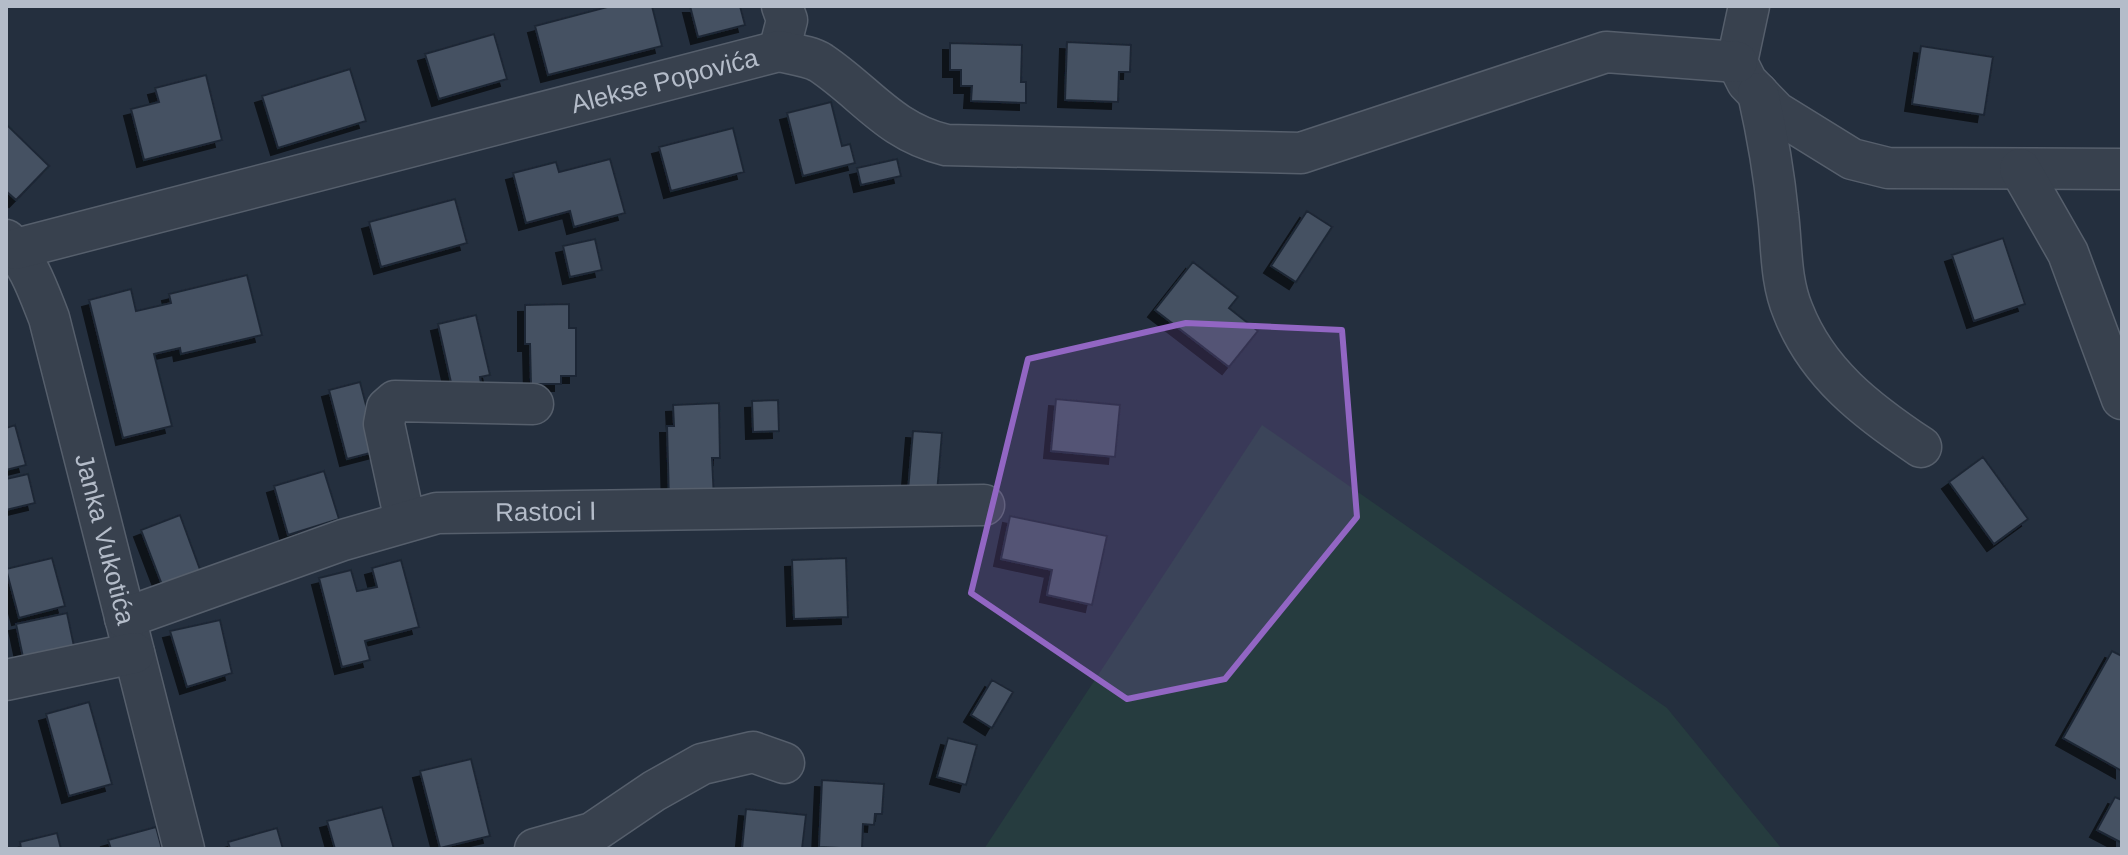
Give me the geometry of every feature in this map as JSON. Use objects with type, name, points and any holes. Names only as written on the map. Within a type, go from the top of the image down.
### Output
[{"type":"street","points":[[779,51],[787,20],[782,6]]},
{"type":"street","points":[[1749,6],[1747,77],[1769,142],[1783,277],[1792,310],[1813,352],[1851,397],[1921,447]]},
{"type":"street","name":"Alekse Popovića","points":[[11,245],[779,51],[818,61],[902,129],[922,139],[946,145],[1301,153],[1606,52],[1747,77]]},
{"type":"street","points":[[1747,77],[1776,112],[1852,159],[1888,168],[2122,169]]},
{"type":"street","points":[[2020,169],[2068,253],[2122,399]]},
{"type":"street","name":"Janka Vukotića","points":[[11,245],[36,284],[49,318],[184,849]]},
{"type":"street","points":[[405,521],[384,424],[387,408],[395,401],[533,404]]},
{"type":"street","name":"Rastoci I","points":[[6,680],[129,636],[343,540],[437,513],[984,505]]},
{"type":"street","points":[[535,849],[592,833],[654,791],[702,764],[753,752],[784,763]]},
{"type":"highlighted area","points":[[1186,323],[1342,330],[1357,517],[1225,679],[1127,699],[971,593],[1028,359]]},
{"type":"green space","points":[[1262,425],[1667,708],[1782,849],[984,849]]},
{"type":"building","points":[[611,6],[652,6],[662,46],[548,75],[535,26]]},
{"type":"building","points":[[690,6],[740,6],[745,25],[698,37]]},
{"type":"building","points":[[494,34],[507,79],[439,99],[425,54]]},
{"type":"building","points":[[1067,42],[1131,45],[1130,72],[1119,72],[1118,102],[1065,100]]},
{"type":"building","points":[[950,43],[1022,45],[1021,82],[1026,82],[1026,103],[971,101],[972,86],[961,86],[961,70],[950,70]]},
{"type":"building","points":[[1921,46],[1993,57],[1984,115],[1912,104]]},
{"type":"building","points":[[350,69],[366,121],[278,148],[262,96]]},
{"type":"building","points":[[206,75],[222,140],[144,160],[131,109],[159,102],[155,88]]},
{"type":"building","points":[[831,102],[842,146],[850,144],[855,163],[803,176],[787,113]]},
{"type":"building","points":[[6,124],[49,166],[16,200],[6,191]]},
{"type":"building","points":[[733,128],[744,172],[671,191],[659,147]]},
{"type":"building","points":[[610,159],[625,213],[574,227],[570,211],[526,223],[513,173],[556,162],[559,172]]},
{"type":"building","points":[[897,159],[901,176],[861,185],[857,168]]},
{"type":"building","points":[[455,199],[467,243],[381,267],[369,222]]},
{"type":"building","points":[[1307,211],[1332,227],[1296,282],[1271,266]]},
{"type":"building","points":[[2003,238],[2025,304],[1974,321],[1952,255]]},
{"type":"building","points":[[595,239],[602,270],[570,277],[563,246]]},
{"type":"building","points":[[1193,262],[1238,297],[1229,308],[1258,331],[1229,367],[1155,310]]},
{"type":"building","points":[[247,275],[262,335],[181,354],[180,348],[154,354],[172,426],[123,438],[89,300],[131,289],[136,311],[171,303],[169,294]]},
{"type":"building","points":[[569,304],[569,328],[576,328],[576,376],[561,376],[561,384],[531,384],[530,344],[525,344],[525,305]]},
{"type":"building","points":[[476,315],[490,375],[480,377],[482,390],[454,396],[438,324]]},
{"type":"building","points":[[360,382],[378,451],[347,459],[329,390]]},
{"type":"building","points":[[1056,399],[1120,405],[1115,457],[1051,451]]},
{"type":"building","points":[[778,400],[779,431],[753,432],[752,401]]},
{"type":"building","points":[[719,403],[720,458],[712,458],[714,499],[669,501],[667,426],[674,426],[673,405]]},
{"type":"building","points":[[15,425],[26,465],[6,470],[6,428]]},
{"type":"building","points":[[913,431],[942,433],[937,493],[908,491]]},
{"type":"building","points":[[1983,457],[2028,519],[1994,544],[1949,482]]},
{"type":"building","points":[[324,471],[339,519],[288,535],[274,486]]},
{"type":"building","points":[[28,474],[35,503],[6,510],[6,479]]},
{"type":"building","points":[[180,515],[202,575],[164,590],[141,530]]},
{"type":"building","points":[[1010,516],[1107,536],[1092,605],[1047,595],[1052,570],[1001,559]]},
{"type":"building","points":[[52,558],[65,606],[19,618],[6,569]]},
{"type":"building","points":[[846,558],[848,617],[794,619],[792,560]]},
{"type":"building","points":[[401,560],[419,627],[365,641],[370,660],[342,667],[319,578],[351,570],[357,591],[377,587],[372,568]]},
{"type":"building","points":[[67,613],[75,651],[24,662],[16,624]]},
{"type":"building","points":[[220,620],[232,673],[187,687],[170,631]]},
{"type":"building","points":[[2112,651],[2122,656],[2122,771],[2063,738]]},
{"type":"building","points":[[992,680],[1013,692],[992,728],[971,715]]},
{"type":"building","points":[[89,702],[112,784],[69,796],[46,714]]},
{"type":"building","points":[[948,738],[977,745],[966,785],[937,777]]},
{"type":"building","points":[[471,759],[490,836],[440,848],[420,771]]},
{"type":"building","points":[[822,780],[884,784],[882,814],[875,814],[874,825],[863,824],[862,849],[819,847]]},
{"type":"building","points":[[2115,797],[2122,800],[2122,843],[2097,830]]},
{"type":"building","points":[[382,807],[394,849],[335,849],[327,821]]},
{"type":"building","points":[[746,809],[806,815],[802,849],[742,849]]},
{"type":"building","points":[[156,827],[162,849],[111,849],[108,840]]},
{"type":"building","points":[[277,828],[283,849],[230,849],[228,842]]},
{"type":"building","points":[[57,833],[61,849],[21,849],[20,842]]}]
